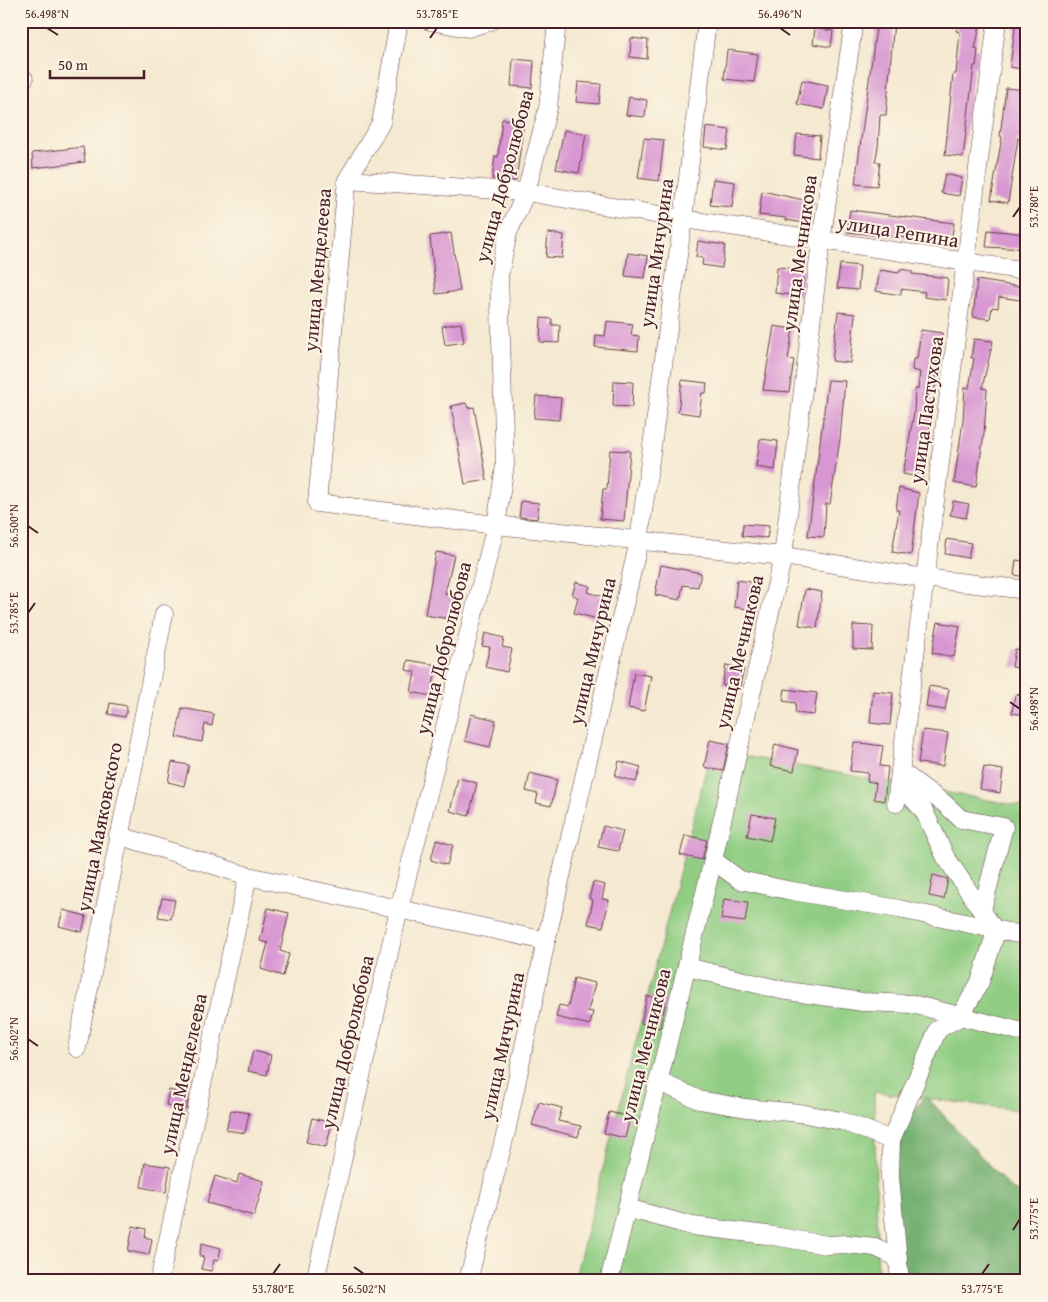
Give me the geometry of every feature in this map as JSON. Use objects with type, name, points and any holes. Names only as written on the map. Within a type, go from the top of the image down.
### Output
[{"type":"street","name":"улица Менделеева","points":[[399,21],[381,123],[347,180],[316,503],[496,526]]},
{"type":"street","points":[[430,21],[468,28],[491,21]]},
{"type":"street","name":"улица Добролюбова","points":[[315,1281],[399,909],[496,526],[505,465],[499,276],[508,233],[526,192],[548,108],[557,21]]},
{"type":"street","name":"улица Мичурина","points":[[468,1281],[507,1128],[546,941],[639,541],[683,219],[707,21]]},
{"type":"street","name":"улица Мечникова","points":[[609,1281],[713,860],[783,556],[821,240],[854,21]]},
{"type":"street","name":"улица Пастухова","points":[[896,803],[997,21]]},
{"type":"street","name":"улица Репина","points":[[347,180],[526,192],[683,219],[1027,271]]},
{"type":"street","points":[[496,526],[783,556],[924,578],[1027,590]]},
{"type":"street","name":"улица Маяковского","points":[[77,1048],[118,835],[164,614]]},
{"type":"street","points":[[899,778],[924,811],[945,856],[996,932]]},
{"type":"street","points":[[899,778],[945,804],[961,819],[1004,827],[982,910]]},
{"type":"street","points":[[118,835],[248,876],[546,941]]},
{"type":"street","points":[[713,860],[740,880],[899,909],[996,932],[1027,936]]},
{"type":"street","name":"улица Менделеева","points":[[159,1281],[248,876]]},
{"type":"street","points":[[900,1281],[890,1177],[891,1140],[938,1029],[960,1017],[980,982],[996,932]]},
{"type":"street","points":[[686,967],[781,990],[863,1002],[912,1004],[1027,1033]]},
{"type":"street","points":[[658,1081],[699,1100],[746,1108],[800,1113],[842,1121],[891,1140]]},
{"type":"street","points":[[627,1208],[692,1226],[767,1235],[827,1245],[875,1247],[898,1258]]},
{"type":"green space","points":[[711,750],[1027,807],[1027,1111],[874,1092],[878,1281],[574,1281]]},
{"type":"green space","points":[[926,1096],[1011,1189],[1027,1194],[1027,1281],[903,1281],[891,1137]]},
{"type":"building","points":[[877,21],[894,21],[886,115],[880,115],[875,162],[880,162],[877,186],[855,184]]},
{"type":"building","points":[[958,21],[981,21],[975,49],[978,50],[976,66],[974,66],[963,157],[945,155],[953,74],[956,74],[960,32],[956,31]]},
{"type":"building","points":[[1016,21],[1027,21],[1027,70],[1010,67]]},
{"type":"building","points":[[815,28],[833,31],[831,47],[813,44]]},
{"type":"building","points":[[631,38],[648,40],[647,59],[630,57]]},
{"type":"building","points":[[727,50],[758,54],[754,82],[724,79]]},
{"type":"building","points":[[513,59],[534,61],[532,88],[511,86]]},
{"type":"building","points":[[802,80],[828,85],[824,109],[797,104]]},
{"type":"building","points":[[578,82],[601,84],[599,104],[576,102]]},
{"type":"building","points":[[1006,88],[1027,90],[1021,139],[1018,138],[1008,203],[991,200],[1002,137],[1000,136]]},
{"type":"building","points":[[629,97],[647,100],[645,117],[626,115]]},
{"type":"building","points":[[502,119],[524,121],[516,181],[492,179],[495,156],[498,157]]},
{"type":"building","points":[[706,127],[730,130],[727,150],[704,147]]},
{"type":"building","points":[[564,130],[586,134],[579,173],[556,169]]},
{"type":"building","points":[[797,134],[820,136],[818,158],[794,155]]},
{"type":"building","points":[[644,138],[664,140],[659,181],[638,178]]},
{"type":"building","points":[[83,147],[85,162],[33,168],[32,153]]},
{"type":"building","points":[[945,174],[962,178],[959,196],[941,193]]},
{"type":"building","points":[[713,179],[735,182],[732,207],[710,205]]},
{"type":"building","points":[[762,191],[813,202],[809,224],[786,220],[786,218],[759,215]]},
{"type":"building","points":[[850,210],[954,223],[951,242],[847,232]]},
{"type":"building","points":[[988,230],[1027,234],[1027,249],[986,247]]},
{"type":"building","points":[[451,233],[460,291],[436,294],[430,236]]},
{"type":"building","points":[[548,233],[564,235],[562,258],[546,257]]},
{"type":"building","points":[[698,241],[725,245],[722,268],[702,265],[703,258],[696,257]]},
{"type":"building","points":[[628,253],[648,256],[645,278],[625,276]]},
{"type":"building","points":[[840,264],[860,266],[858,290],[837,288]]},
{"type":"building","points":[[777,267],[804,269],[801,296],[775,293]]},
{"type":"building","points":[[900,269],[912,271],[912,274],[948,278],[946,300],[924,297],[925,292],[901,289],[901,295],[876,291],[880,270],[899,273]]},
{"type":"building","points":[[977,280],[1027,288],[1027,301],[999,297],[998,308],[992,307],[990,319],[973,317]]},
{"type":"building","points":[[838,312],[855,314],[850,363],[832,361]]},
{"type":"building","points":[[541,318],[552,319],[552,325],[560,325],[559,343],[540,342]]},
{"type":"building","points":[[607,321],[633,324],[631,335],[639,336],[638,351],[595,347],[596,335],[605,336]]},
{"type":"building","points":[[461,323],[464,342],[445,345],[442,326]]},
{"type":"building","points":[[774,326],[793,329],[788,359],[794,360],[789,392],[763,390]]},
{"type":"building","points":[[921,330],[942,333],[923,478],[903,474],[914,413],[915,389],[918,389],[920,372],[912,370],[913,359],[917,359]]},
{"type":"building","points":[[974,339],[993,341],[982,388],[987,389],[984,434],[976,487],[954,483],[963,421],[965,387],[969,388],[974,358],[971,358]]},
{"type":"building","points":[[682,380],[707,383],[706,393],[702,393],[699,415],[678,412]]},
{"type":"building","points":[[828,380],[845,381],[840,439],[830,504],[826,504],[824,537],[808,536]]},
{"type":"building","points":[[614,381],[633,382],[632,407],[613,406]]},
{"type":"building","points":[[536,396],[561,398],[559,420],[534,418]]},
{"type":"building","points":[[466,403],[468,408],[474,407],[487,480],[465,484],[451,406]]},
{"type":"building","points":[[760,439],[778,441],[775,470],[756,467]]},
{"type":"building","points":[[610,450],[630,451],[624,521],[600,519],[603,489],[607,489]]},
{"type":"building","points":[[899,488],[919,493],[911,555],[892,552],[899,510],[896,510]]},
{"type":"building","points":[[521,501],[539,503],[537,519],[519,517]]},
{"type":"building","points":[[953,501],[969,504],[966,518],[950,515]]},
{"type":"building","points":[[743,524],[769,526],[767,538],[742,536]]},
{"type":"building","points":[[947,539],[971,543],[968,558],[945,554]]},
{"type":"building","points":[[436,552],[454,555],[445,594],[454,596],[450,619],[425,615]]},
{"type":"building","points":[[1016,560],[1027,562],[1027,577],[1014,575]]},
{"type":"building","points":[[661,565],[701,573],[698,587],[683,585],[680,600],[655,595]]},
{"type":"building","points":[[737,580],[758,583],[755,610],[734,607]]},
{"type":"building","points":[[576,582],[590,586],[588,592],[604,597],[598,619],[574,613],[578,597],[572,595]]},
{"type":"building","points":[[805,589],[822,592],[817,628],[799,625]]},
{"type":"building","points":[[938,622],[960,626],[954,657],[932,653]]},
{"type":"building","points":[[853,625],[873,626],[872,650],[853,649]]},
{"type":"building","points":[[485,633],[504,638],[502,647],[512,649],[507,672],[485,667],[490,647],[482,646]]},
{"type":"building","points":[[1015,649],[1027,651],[1027,669],[1012,667]]},
{"type":"building","points":[[408,660],[437,665],[431,696],[411,692],[415,672],[406,670]]},
{"type":"building","points":[[726,665],[744,669],[739,689],[722,685]]},
{"type":"building","points":[[634,673],[651,676],[644,711],[628,708]]},
{"type":"building","points":[[929,686],[949,689],[945,710],[926,707]]},
{"type":"building","points":[[785,689],[817,693],[814,715],[795,713],[796,703],[783,701]]},
{"type":"building","points":[[873,691],[893,693],[890,725],[870,723]]},
{"type":"building","points":[[1015,694],[1027,696],[1027,715],[1012,713]]},
{"type":"building","points":[[110,703],[127,706],[125,717],[108,714]]},
{"type":"building","points":[[182,708],[214,714],[212,726],[205,724],[202,742],[176,737]]},
{"type":"building","points":[[471,714],[496,720],[490,747],[465,741]]},
{"type":"building","points":[[923,730],[948,733],[943,766],[918,763]]},
{"type":"building","points":[[710,740],[729,744],[723,771],[704,767]]},
{"type":"building","points":[[854,742],[883,746],[880,766],[888,767],[884,801],[874,799],[876,783],[867,781],[868,773],[850,771]]},
{"type":"building","points":[[775,744],[798,750],[794,771],[770,766]]},
{"type":"building","points":[[619,761],[641,767],[636,782],[615,776]]},
{"type":"building","points":[[172,762],[189,765],[184,786],[168,782]]},
{"type":"building","points":[[984,767],[1003,770],[1000,793],[980,789]]},
{"type":"building","points":[[530,773],[557,780],[551,806],[536,803],[538,794],[526,791]]},
{"type":"building","points":[[458,778],[477,783],[469,816],[450,811]]},
{"type":"building","points":[[752,814],[775,818],[770,841],[747,836]]},
{"type":"building","points":[[603,826],[623,831],[618,851],[598,847]]},
{"type":"building","points":[[685,835],[707,840],[702,860],[680,855]]},
{"type":"building","points":[[436,840],[453,845],[447,865],[431,860]]},
{"type":"building","points":[[933,875],[948,879],[944,899],[929,896]]},
{"type":"building","points":[[593,882],[605,885],[602,899],[609,900],[603,927],[588,924],[593,900],[589,899]]},
{"type":"building","points":[[162,898],[175,900],[171,919],[158,917]]},
{"type":"building","points":[[724,899],[748,902],[745,922],[721,919]]},
{"type":"building","points":[[268,908],[289,913],[280,951],[289,954],[283,976],[261,969],[268,943],[260,941]]},
{"type":"building","points":[[63,910],[86,916],[82,932],[59,926]]},
{"type":"building","points":[[574,978],[595,983],[588,1011],[593,1012],[590,1025],[556,1017],[559,1005],[568,1007]]},
{"type":"building","points":[[647,996],[666,1000],[660,1028],[641,1023]]},
{"type":"building","points":[[253,1051],[271,1055],[267,1075],[248,1071]]},
{"type":"building","points":[[169,1090],[189,1095],[186,1109],[166,1105]]},
{"type":"building","points":[[539,1102],[562,1108],[558,1121],[581,1126],[578,1137],[532,1125]]},
{"type":"building","points":[[231,1110],[249,1113],[245,1133],[226,1130]]},
{"type":"building","points":[[609,1112],[630,1117],[625,1138],[604,1133]]},
{"type":"building","points":[[312,1118],[332,1123],[326,1147],[306,1142]]},
{"type":"building","points":[[145,1163],[170,1167],[166,1192],[141,1187]]},
{"type":"building","points":[[239,1174],[264,1181],[254,1216],[207,1203],[215,1176],[237,1183]]},
{"type":"building","points":[[133,1226],[146,1229],[145,1237],[152,1239],[149,1255],[128,1251]]},
{"type":"building","points":[[202,1243],[221,1248],[218,1261],[214,1260],[211,1271],[201,1269],[204,1257],[199,1256]]}]
